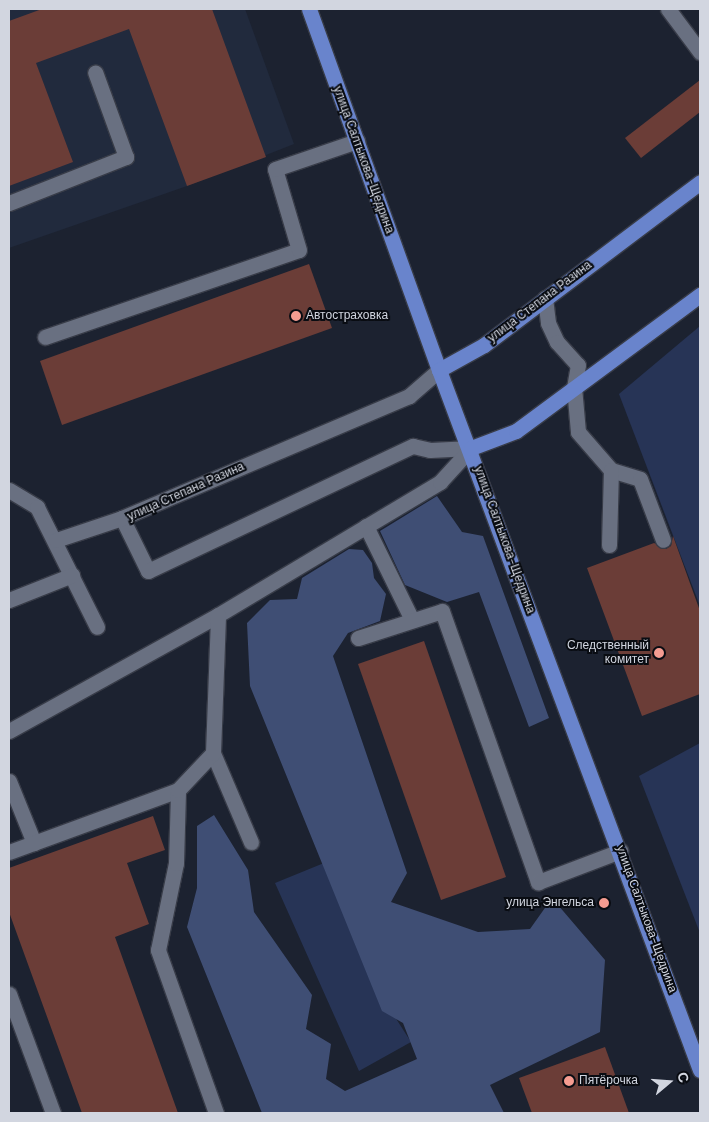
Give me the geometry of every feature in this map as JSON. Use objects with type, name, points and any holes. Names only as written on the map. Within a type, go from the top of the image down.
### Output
[{"type":"main road","name":"улица Салтыкова-Щедрина","points":[[309,9],[439,370],[471,448],[700,1070]]},
{"type":"main road","name":"улица Степана Разина","points":[[439,370],[484,345],[700,182]]},
{"type":"main road","name":"улица Степана Разина","points":[[471,448],[516,431],[700,294]]},
{"type":"street","points":[[668,9],[700,52]]},
{"type":"street","points":[[9,203],[126,157],[95,72]]},
{"type":"street","points":[[45,337],[299,250],[275,169],[356,141]]},
{"type":"street","points":[[545,298],[548,323],[557,342],[578,366],[574,387],[578,432],[611,470],[640,479],[663,540]]},
{"type":"street","name":"улица Степана Разина","points":[[439,370],[409,396],[122,518],[148,571],[413,446],[430,450],[471,448]]},
{"type":"street","points":[[9,731],[218,615],[440,482],[471,448]]},
{"type":"street","points":[[609,545],[611,470]]},
{"type":"street","points":[[9,490],[37,507],[56,540],[97,627]]},
{"type":"street","points":[[56,540],[122,518]]},
{"type":"street","points":[[366,526],[412,620]]},
{"type":"street","points":[[9,600],[72,575]]},
{"type":"street","points":[[358,638],[442,611],[538,882],[620,851]]},
{"type":"street","points":[[218,615],[213,753],[250,842]]},
{"type":"street","points":[[9,852],[178,790],[213,753]]},
{"type":"street","points":[[9,781],[34,843]]},
{"type":"street","points":[[178,790],[176,862],[158,950],[216,1113]]},
{"type":"street","points":[[9,994],[53,1113]]},
{"type":"shaded area","points":[[9,9],[245,9],[294,144],[187,186],[9,248]]},
{"type":"shaded area","points":[[700,326],[700,606],[619,394]]},
{"type":"shaded area","points":[[437,496],[462,532],[483,536],[549,718],[529,727],[479,592],[447,602],[405,585],[380,531]]},
{"type":"shaded area","points":[[349,549],[363,550],[372,563],[374,578],[386,594],[380,621],[348,633],[333,656],[407,873],[391,902],[478,932],[530,929],[552,898],[605,960],[600,1032],[490,1085],[504,1113],[262,1113],[187,927],[197,888],[197,826],[214,815],[248,870],[254,912],[312,995],[306,1029],[331,1044],[326,1079],[345,1091],[417,1059],[403,1023],[382,1011],[250,686],[247,623],[270,600],[297,599],[302,578]]},
{"type":"shaded area","points":[[700,743],[700,933],[639,776]]},
{"type":"shaded area","points":[[324,863],[370,978],[411,1042],[359,1071],[275,883]]},
{"type":"building","points":[[42,9],[212,9],[266,157],[187,186],[129,29],[36,63],[73,162],[9,186],[9,21]]},
{"type":"building","points":[[700,80],[700,112],[641,158],[625,138]]},
{"type":"building","points":[[309,264],[332,328],[62,425],[40,361]]},
{"type":"building","name":"Следственный комитет","points":[[673,536],[700,611],[700,694],[642,716],[587,568],[654,543],[666,549],[671,546]]},
{"type":"building","points":[[424,641],[506,877],[441,900],[358,664]]},
{"type":"building","points":[[153,816],[165,850],[127,863],[149,924],[115,937],[178,1113],[82,1113],[9,912],[9,868]]},
{"type":"building","points":[[605,1047],[629,1113],[532,1113],[519,1078]]},
{"type":"place","name":"Автостраховка","points":[[296,316]]},
{"type":"place","name":"Следственный комитет","points":[[659,653]]},
{"type":"place","name":"улица Энгельса","points":[[604,903]]},
{"type":"place","name":"Пятёрочка","points":[[569,1081]]}]
